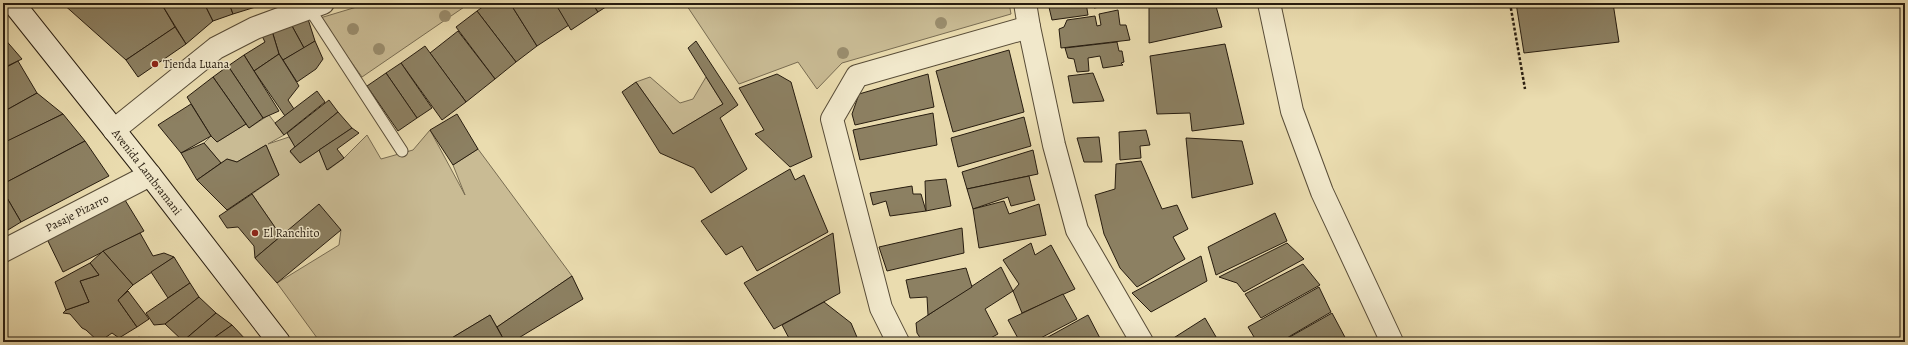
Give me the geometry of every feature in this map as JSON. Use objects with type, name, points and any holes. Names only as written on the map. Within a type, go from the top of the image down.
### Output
[{"type":"street","name":"Avenida Lambramani","points":[[13,3],[150,175],[279,342]]},
{"type":"street","points":[[1025,3],[1054,145],[1077,230],[1142,342]]},
{"type":"street","points":[[1269,3],[1292,111],[1322,192],[1392,342]]},
{"type":"street","points":[[114,130],[216,48],[255,28],[316,5]]},
{"type":"street","points":[[898,342],[880,308],[832,119],[857,76],[1029,27]]},
{"type":"street","name":"Pasaje Pizarro","points":[[3,251],[150,175]]},
{"type":"lane","points":[[316,5],[402,150]]},
{"type":"path","points":[[1510,3],[1525,89]]},
{"type":"shaded area","points":[[370,3],[470,3],[362,77],[320,18]]},
{"type":"shaded area","points":[[685,3],[1009,3],[1011,14],[842,63],[817,89],[798,62],[739,84]]},
{"type":"shaded area","points":[[650,77],[680,103],[693,99],[706,77],[723,104],[673,134],[636,82]]},
{"type":"shaded area","points":[[269,115],[284,135],[268,144],[289,137],[295,146],[290,152],[300,163],[319,150],[328,170],[344,158],[367,135],[381,159],[413,150],[430,130],[465,195],[453,165],[478,149],[572,276],[497,327],[490,315],[445,342],[320,342],[277,283],[339,245],[341,230],[281,236],[252,194],[279,175],[266,145],[237,162],[227,159],[221,163],[204,143],[211,136],[217,142],[246,124],[249,128]]},
{"type":"building","points":[[62,3],[161,3],[175,27],[126,60]]},
{"type":"building","points":[[161,3],[204,3],[213,21],[186,44]]},
{"type":"building","points":[[204,3],[229,3],[233,14],[213,21]]},
{"type":"building","points":[[229,3],[261,3],[262,5],[233,14]]},
{"type":"building","points":[[488,3],[510,3],[537,46],[516,62],[477,11]]},
{"type":"building","points":[[510,3],[555,3],[569,25],[537,46]]},
{"type":"building","points":[[555,3],[592,3],[598,12],[571,30]]},
{"type":"building","points":[[592,3],[612,3],[598,12]]},
{"type":"building","points":[[1048,3],[1086,3],[1088,15],[1052,20]]},
{"type":"building","points":[[1093,3],[1123,3],[1094,8]]},
{"type":"building","points":[[1149,3],[1215,3],[1222,27],[1149,43]]},
{"type":"building","points":[[1516,3],[1613,3],[1619,42],[1524,53]]},
{"type":"building","points":[[1118,10],[1120,25],[1126,25],[1130,40],[1061,48],[1059,29],[1064,27],[1067,20],[1095,16],[1097,26],[1101,25],[1099,14]]},
{"type":"building","points":[[477,11],[516,62],[495,79],[456,27]]},
{"type":"building","points":[[308,19],[315,41],[304,48],[292,26]]},
{"type":"building","points":[[292,26],[304,48],[283,60],[279,54],[272,31]]},
{"type":"building","points":[[175,27],[186,44],[138,77],[126,60]]},
{"type":"building","points":[[272,31],[279,54],[254,71],[244,55],[265,42],[262,36]]},
{"type":"building","points":[[458,31],[495,79],[466,102],[430,53]]},
{"type":"building","points":[[3,37],[22,59],[3,68]]},
{"type":"building","points":[[315,41],[323,59],[316,69],[297,82],[283,60]]},
{"type":"building","points":[[696,41],[738,105],[720,118],[747,169],[711,193],[694,168],[660,153],[622,92],[636,82],[673,134],[723,104],[688,48]]},
{"type":"building","points":[[1117,42],[1119,51],[1122,51],[1124,62],[1121,63],[1123,65],[1103,68],[1100,56],[1088,58],[1089,71],[1077,72],[1074,59],[1068,58],[1065,48]]},
{"type":"building","points":[[1225,44],[1244,124],[1192,131],[1190,113],[1157,114],[1150,56]]},
{"type":"building","points":[[425,46],[466,102],[442,120],[401,63]]},
{"type":"building","points":[[1009,50],[1024,112],[953,132],[936,71]]},
{"type":"building","points":[[279,54],[299,86],[288,100],[294,109],[285,116],[254,71]]},
{"type":"building","points":[[244,55],[279,111],[263,118],[228,66]]},
{"type":"building","points":[[18,61],[37,93],[3,112],[3,69]]},
{"type":"building","points":[[401,63],[432,108],[417,118],[386,73]]},
{"type":"building","points":[[228,66],[263,118],[249,128],[213,77]]},
{"type":"building","points":[[386,73],[417,118],[398,131],[367,86]]},
{"type":"building","points":[[1093,73],[1104,101],[1073,103],[1068,76]]},
{"type":"building","points":[[777,74],[791,82],[812,157],[790,167],[755,134],[764,130],[739,88]]},
{"type":"building","points":[[928,74],[934,107],[855,125],[852,114],[859,94]]},
{"type":"building","points":[[213,77],[246,124],[217,142],[211,136],[187,97]]},
{"type":"building","points":[[317,91],[325,102],[284,135],[275,123]]},
{"type":"building","points":[[37,93],[63,114],[4,143],[3,112]]},
{"type":"building","points":[[329,100],[338,112],[295,147],[287,133]]},
{"type":"building","points":[[191,104],[211,136],[181,153],[158,125]]},
{"type":"building","points":[[338,112],[352,128],[300,163],[290,151]]},
{"type":"building","points":[[933,113],[937,145],[860,160],[853,130]]},
{"type":"building","points":[[63,114],[85,141],[3,184],[3,143]]},
{"type":"building","points":[[457,114],[478,149],[453,165],[430,130]]},
{"type":"building","points":[[1024,117],[1031,146],[958,167],[951,138]]},
{"type":"building","points":[[352,128],[359,133],[337,149],[344,158],[327,170],[319,150]]},
{"type":"building","points":[[1146,130],[1150,145],[1140,146],[1141,158],[1120,160],[1119,132]]},
{"type":"building","points":[[1099,137],[1102,162],[1084,162],[1077,138]]},
{"type":"building","points":[[1186,138],[1242,141],[1253,184],[1192,198]]},
{"type":"building","points":[[85,141],[109,176],[21,222],[3,191],[3,184]]},
{"type":"building","points":[[204,143],[221,163],[197,180],[181,153]]},
{"type":"building","points":[[266,145],[279,175],[227,210],[197,180],[227,159],[237,162]]},
{"type":"building","points":[[1033,150],[1038,174],[967,189],[962,172]]},
{"type":"building","points":[[1141,161],[1162,209],[1177,205],[1188,229],[1173,237],[1185,259],[1137,287],[1120,268],[1104,234],[1095,195],[1115,189],[1116,164]]},
{"type":"building","points":[[790,169],[795,180],[804,175],[828,232],[757,271],[742,246],[726,255],[701,221]]},
{"type":"building","points":[[1029,176],[1035,200],[1011,206],[1008,197],[973,209],[967,189]]},
{"type":"building","points":[[946,179],[951,206],[926,211],[925,181]]},
{"type":"building","points":[[912,186],[913,194],[921,194],[926,211],[890,216],[886,201],[873,205],[870,193]]},
{"type":"building","points":[[3,191],[21,222],[3,233]]},
{"type":"building","points":[[252,194],[281,236],[255,258],[254,246],[238,227],[227,228],[219,216]]},
{"type":"building","points":[[125,200],[144,231],[63,272],[47,239]]},
{"type":"building","points":[[1004,201],[1009,214],[1039,204],[1046,235],[979,248],[973,209]]},
{"type":"building","points":[[319,204],[341,230],[277,283],[255,258]]},
{"type":"building","points":[[1275,213],[1287,241],[1216,275],[1208,247]]},
{"type":"building","points":[[962,228],[964,253],[887,271],[879,247]]},
{"type":"building","points":[[140,233],[153,256],[164,253],[174,257],[133,285],[103,251]]},
{"type":"building","points":[[833,233],[840,293],[774,329],[744,283]]},
{"type":"building","points":[[1031,243],[1035,255],[1051,245],[1075,289],[1022,313],[1013,291],[1019,284],[1003,260]]},
{"type":"building","points":[[1287,243],[1304,259],[1244,292],[1237,283],[1219,277]]},
{"type":"building","points":[[103,251],[133,285],[118,300],[137,327],[119,338],[112,333],[99,342],[82,328],[70,314],[63,313],[66,310],[89,302],[80,281],[99,275],[90,263]]},
{"type":"building","points":[[1201,256],[1207,281],[1151,312],[1132,293]]},
{"type":"building","points":[[174,257],[190,283],[168,298],[151,272]]},
{"type":"building","points":[[90,263],[99,275],[80,281],[89,302],[66,310],[55,282]]},
{"type":"building","points":[[1303,264],[1320,285],[1261,318],[1245,294]]},
{"type":"building","points":[[1001,267],[1013,291],[985,309],[998,334],[983,342],[923,342],[917,333],[916,323]]},
{"type":"building","points":[[966,268],[972,287],[928,315],[927,297],[910,298],[906,280]]},
{"type":"building","points":[[572,276],[583,299],[512,342],[505,342],[497,327]]},
{"type":"building","points":[[190,283],[199,297],[165,324],[154,325],[146,313]]},
{"type":"building","points":[[1319,287],[1331,312],[1280,342],[1257,342],[1248,327]]},
{"type":"building","points":[[128,291],[149,319],[137,327],[118,300]]},
{"type":"building","points":[[1063,294],[1077,319],[1033,342],[1020,342],[1008,320]]},
{"type":"building","points":[[199,297],[216,313],[183,341],[165,324]]},
{"type":"building","points":[[824,302],[851,323],[859,342],[791,342],[782,325]]},
{"type":"building","points":[[216,313],[232,325],[208,342],[182,342]]},
{"type":"building","points":[[1332,313],[1347,341],[1281,342]]},
{"type":"building","points":[[490,315],[505,342],[445,342]]},
{"type":"building","points":[[1088,315],[1102,342],[1039,342]]},
{"type":"building","points":[[1205,318],[1219,342],[1173,342],[1172,339]]},
{"type":"building","points":[[232,325],[247,341],[208,342]]},
{"type":"building","points":[[139,337],[146,342],[132,342]]},
{"type":"place","name":"Tienda Luana","points":[[155,64]]},
{"type":"place","name":"El Ranchito","points":[[255,233]]}]
